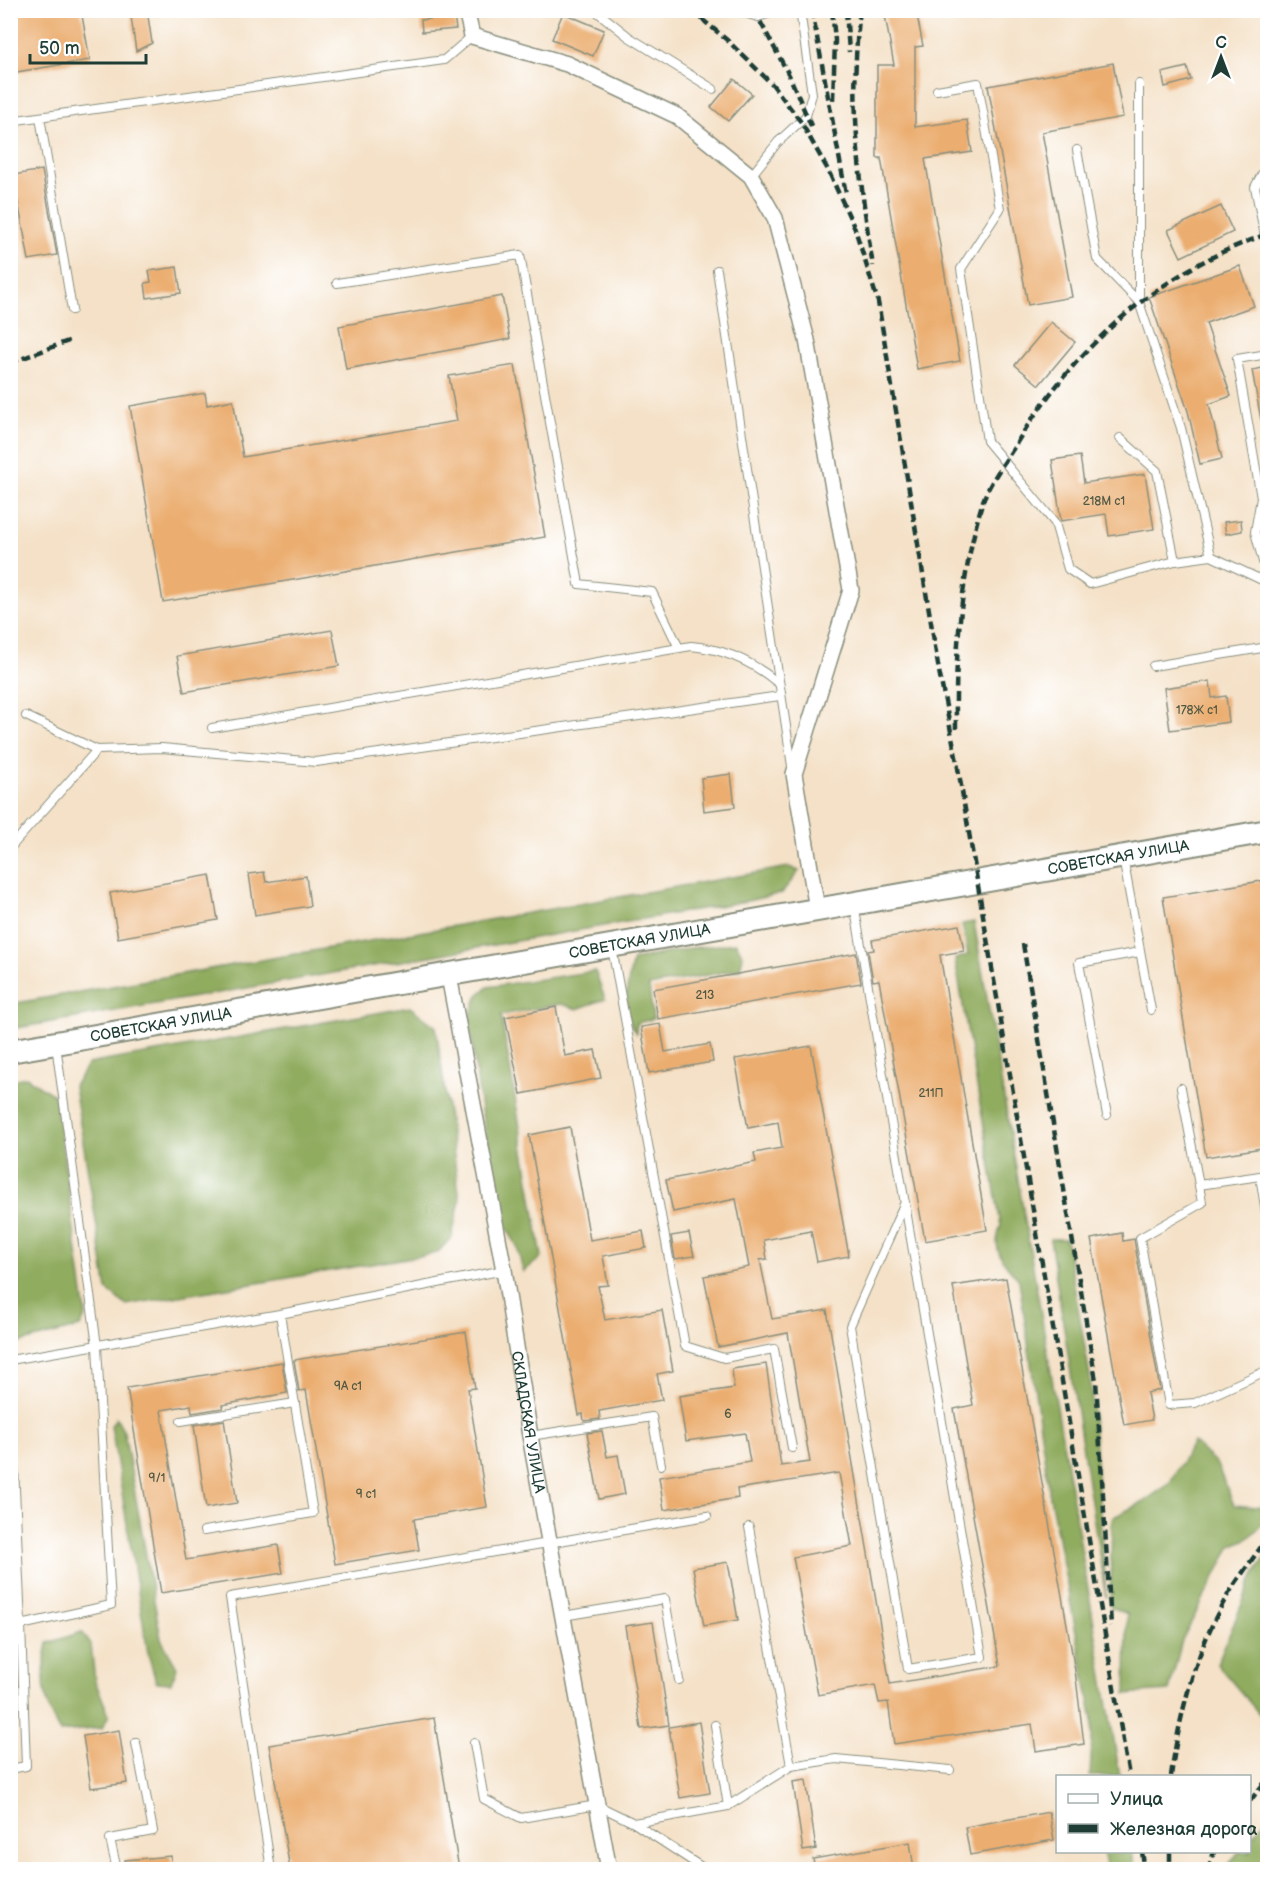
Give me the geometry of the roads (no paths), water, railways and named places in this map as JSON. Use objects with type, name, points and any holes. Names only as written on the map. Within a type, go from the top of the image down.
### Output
[{"type":"main road","name":"СОВЕТСКАЯ УЛИЦА","points":[[10,1052],[1268,831]]},
{"type":"street","points":[[466,10],[472,36],[567,64],[677,116],[751,177],[776,218],[807,340],[851,590],[794,774],[818,909]]},
{"type":"street","name":"СКЛАДСКАЯ УЛИЦА","points":[[449,976],[504,1270],[530,1436],[609,1869]]},
{"type":"lane","points":[[595,10],[629,37],[713,89]]},
{"type":"lane","points":[[734,10],[759,17],[780,10]]},
{"type":"lane","points":[[751,177],[778,142],[806,116],[812,94],[800,10]]},
{"type":"lane","points":[[934,15],[962,10]]},
{"type":"lane","points":[[10,121],[444,60],[472,36]]},
{"type":"lane","points":[[937,90],[978,82],[1000,209],[961,269],[987,441],[1055,523],[1068,569],[1090,584],[1175,561],[1211,556],[1268,582]]},
{"type":"lane","points":[[1139,84],[1139,302],[1182,429],[1211,556]]},
{"type":"lane","points":[[40,117],[72,310]]},
{"type":"lane","points":[[1077,150],[1097,259],[1139,302]]},
{"type":"lane","points":[[1268,163],[1255,187],[1268,251]]},
{"type":"lane","points":[[337,283],[520,255],[579,584],[652,592],[679,648]]},
{"type":"lane","points":[[717,270],[778,683],[794,774]]},
{"type":"lane","points":[[1268,354],[1237,359],[1261,498],[1256,532],[1263,553],[1268,582]]},
{"type":"lane","points":[[1120,438],[1157,471],[1175,561]]},
{"type":"lane","points":[[212,729],[691,646],[721,651],[741,658],[778,683]]},
{"type":"lane","points":[[1153,666],[1268,647]]},
{"type":"lane","points":[[26,716],[97,750],[162,748],[316,762],[780,696]]},
{"type":"lane","points":[[10,848],[97,750]]},
{"type":"lane","points":[[1122,856],[1151,1010]]},
{"type":"lane","points":[[854,903],[905,1202],[982,1657],[908,1669],[850,1326],[905,1202]]},
{"type":"lane","points":[[611,947],[684,1346],[724,1358],[774,1349],[792,1448]]},
{"type":"lane","points":[[1107,1115],[1078,963],[1140,952]]},
{"type":"lane","points":[[10,1627],[111,1605],[97,1346],[56,1043]]},
{"type":"lane","points":[[1181,1088],[1202,1203],[1140,1238],[1169,1405],[1195,1403],[1268,1370]]},
{"type":"lane","points":[[1199,1185],[1264,1175],[1268,1225]]},
{"type":"lane","points":[[10,1360],[280,1314],[504,1270]]},
{"type":"lane","points":[[204,1531],[313,1513],[280,1314]]},
{"type":"lane","points":[[181,1421],[295,1403]]},
{"type":"lane","points":[[530,1436],[652,1416],[661,1465]]},
{"type":"lane","points":[[10,1768],[26,1766],[14,1466]]},
{"type":"lane","points":[[271,1869],[230,1597],[707,1516]]},
{"type":"lane","points":[[749,1527],[791,1766]]},
{"type":"lane","points":[[563,1616],[665,1599],[679,1680]]},
{"type":"lane","points":[[715,1725],[728,1806]]},
{"type":"lane","points":[[117,1869],[110,1839],[153,1831],[136,1743]]},
{"type":"lane","points":[[474,1743],[484,1799],[521,1818],[597,1805],[634,1823],[706,1869]]},
{"type":"lane","points":[[634,1823],[728,1806],[791,1766],[836,1759],[950,1770]]},
{"type":"railway","points":[[691,10],[727,40],[772,84],[801,122],[828,170],[855,229],[878,302],[939,671],[957,762],[1129,1775]]},
{"type":"railway","points":[[754,10],[789,75],[812,128]]},
{"type":"railway","points":[[812,10],[846,194]]},
{"type":"railway","points":[[832,10],[835,40],[833,100]]},
{"type":"railway","points":[[846,10],[849,52]]},
{"type":"railway","points":[[860,10],[855,76],[857,139],[873,266]]},
{"type":"railway","points":[[956,729],[958,644],[964,588],[982,504],[1000,469],[1036,413],[1062,379],[1090,347],[1121,318],[1154,292],[1190,269],[1268,234]]},
{"type":"railway","points":[[10,363],[71,340]]},
{"type":"railway","points":[[1023,944],[1096,1381],[1111,1626]]},
{"type":"railway","points":[[1171,1775],[1184,1708],[1205,1640],[1226,1598],[1268,1537]]},
{"type":"railway","points":[[1251,1800],[1268,1778]]},
{"type":"railway","points":[[1142,1853],[1145,1870]]},
{"type":"railway","points":[[1170,1853],[1170,1870]]},
{"type":"railway","points":[[1208,1870],[1214,1853]]}]
